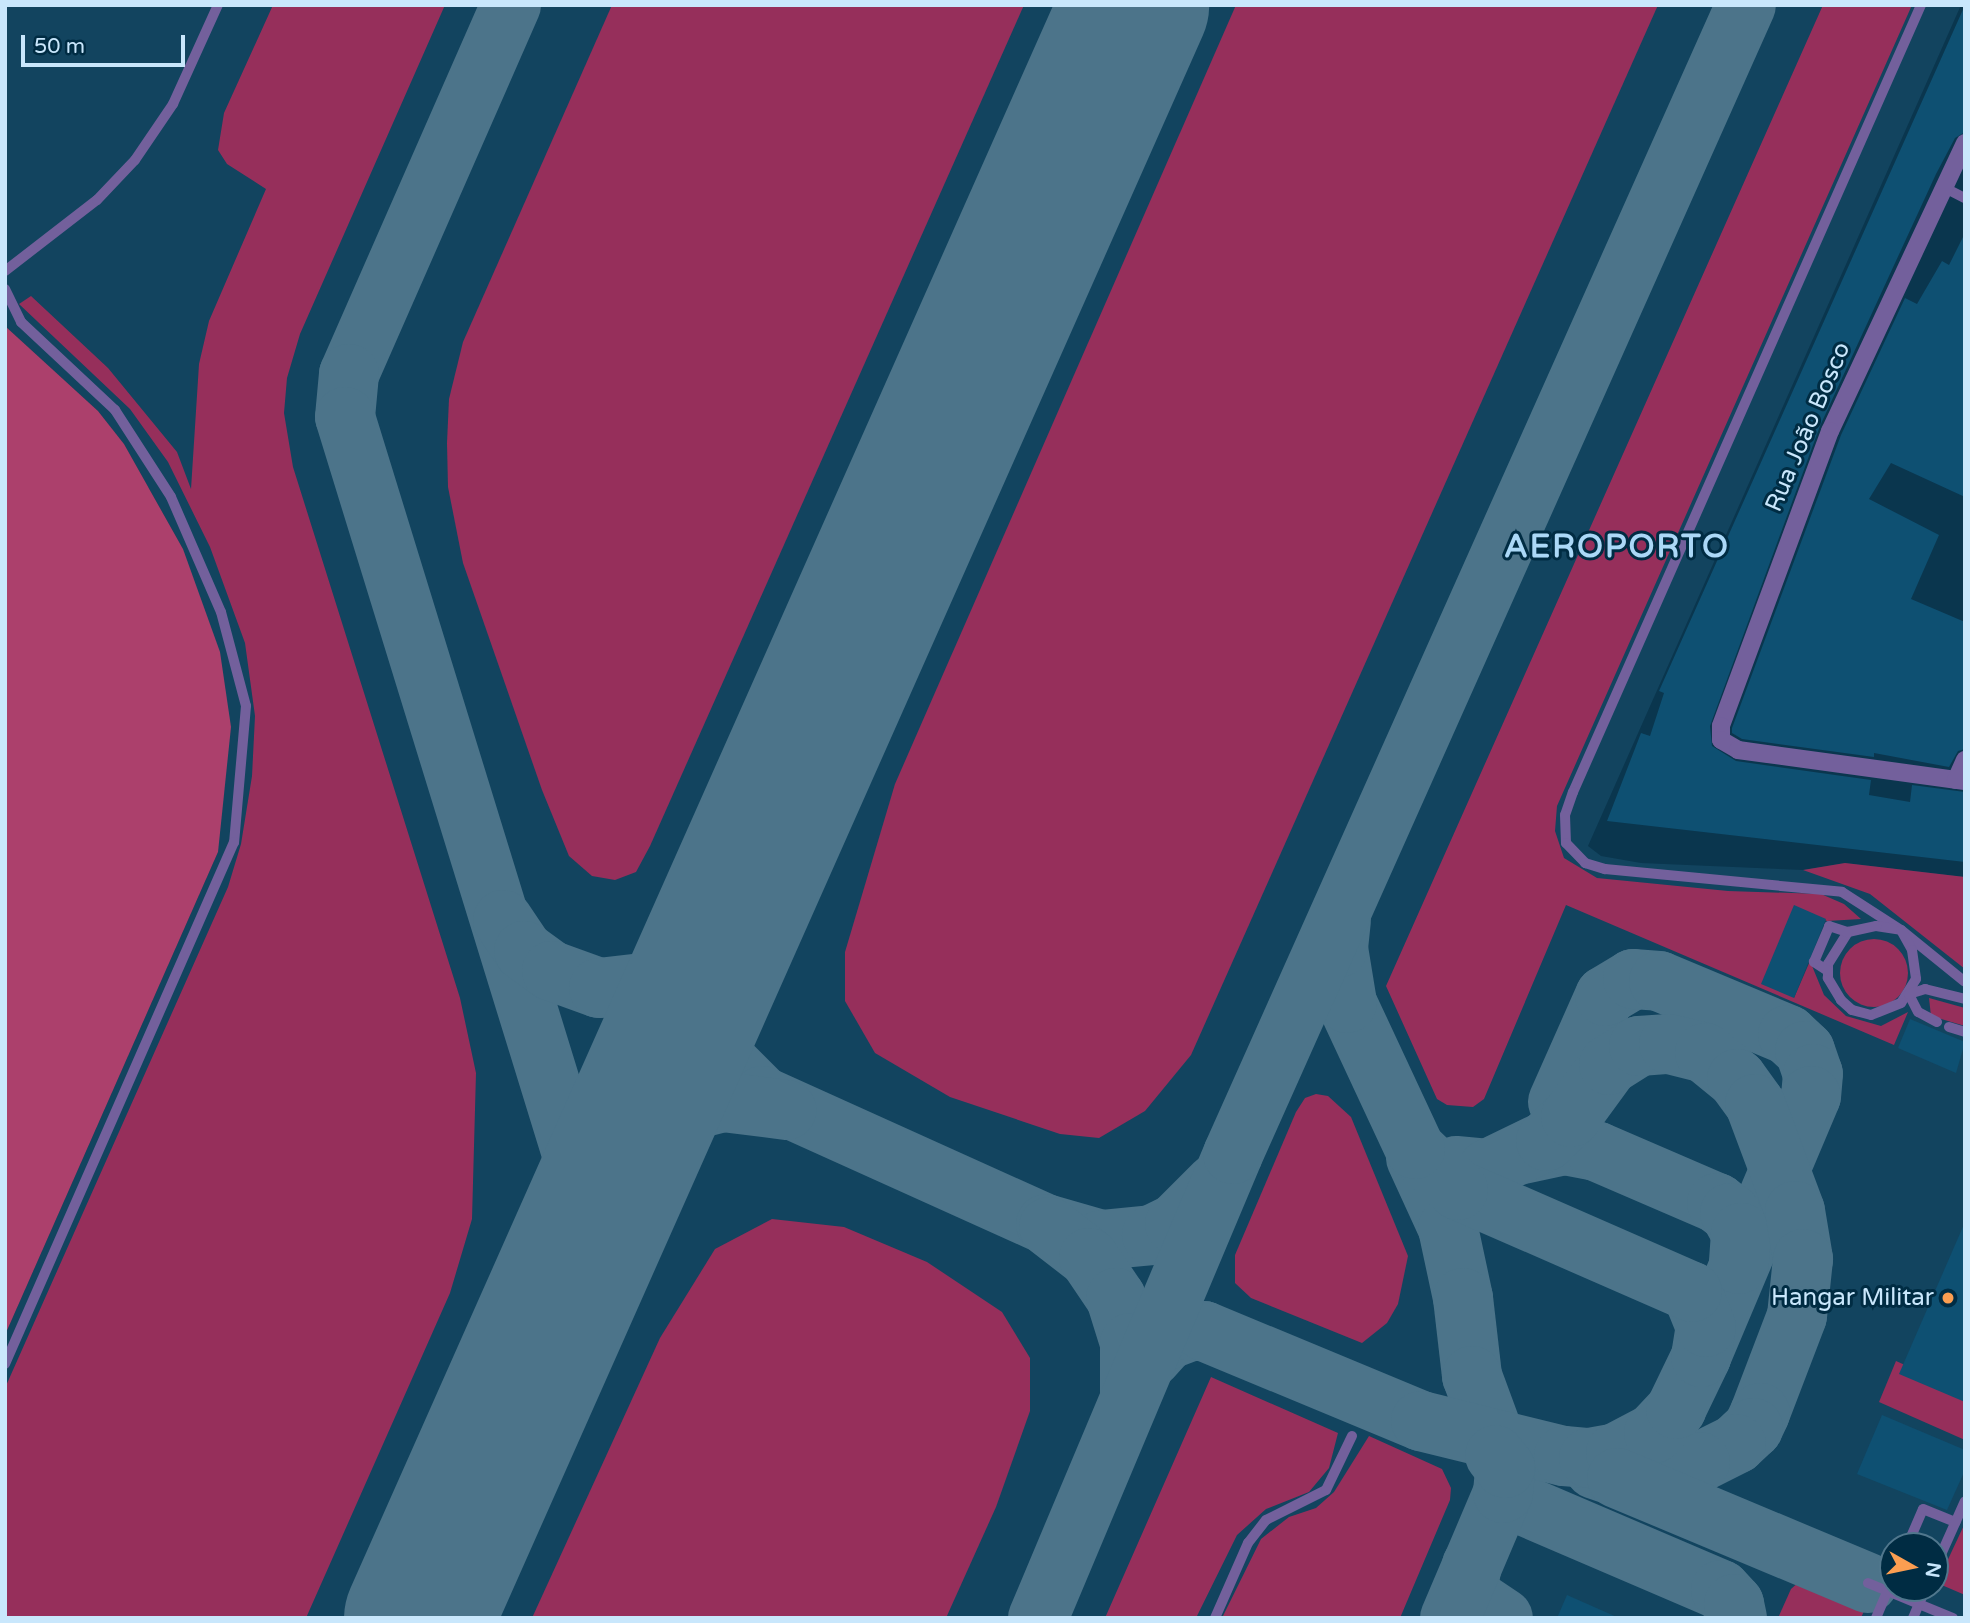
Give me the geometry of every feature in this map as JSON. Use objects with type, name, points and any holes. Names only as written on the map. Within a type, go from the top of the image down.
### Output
[{"type":"street","name":"Rua João Bosco","points":[[1960,781],[1738,750],[1721,740],[1725,709],[1810,478],[1965,143]]},
{"type":"street","points":[[1960,781],[1965,760]]},
{"type":"lane","points":[[5,271],[97,200],[135,160],[173,104],[218,5]]},
{"type":"lane","points":[[1921,5],[1566,815],[1566,843],[1585,863],[1605,869],[1842,891],[1901,930],[1965,982]]},
{"type":"lane","points":[[1945,188],[1965,198]]},
{"type":"lane","points":[[5,289],[21,322],[115,410],[171,497],[221,612],[246,706],[234,842],[5,1364]]},
{"type":"lane","points":[[1901,930],[1876,926],[1848,932],[1829,926],[1814,962],[1828,971],[1834,990],[1852,1010],[1871,1014],[1889,1011],[1909,994],[1925,989],[1965,999]]},
{"type":"lane","points":[[1901,930],[1916,964],[1916,979],[1909,994]]},
{"type":"lane","points":[[1828,971],[1848,932]]},
{"type":"lane","points":[[1909,994],[1918,1012],[1937,1023]]},
{"type":"lane","points":[[1949,1027],[1965,1032]]},
{"type":"lane","points":[[1215,1618],[1248,1543],[1266,1520],[1326,1490],[1352,1436]]},
{"type":"lane","points":[[1949,1536],[1965,1501]]},
{"type":"lane","points":[[1913,1532],[1923,1509],[1955,1522]]},
{"type":"lane","points":[[1868,1583],[1879,1587]]},
{"type":"lane","points":[[1876,1618],[1883,1602]]},
{"type":"lane","points":[[1912,1602],[1953,1618]]},
{"type":"lane","points":[[1913,1618],[1920,1602]]},
{"type":"shaded area","points":[[5,5],[1961,5],[1588,846],[1601,856],[1641,863],[1803,870],[1845,863],[1965,877],[1965,1618],[5,1618],[5,1335],[218,852],[183,549],[124,444],[98,411],[5,326]]},
{"type":"shaded area","points":[[273,5],[445,5],[300,334],[287,378],[284,413],[293,467],[460,998],[476,1073],[472,1219],[450,1293],[306,1618],[5,1618],[5,1388],[228,887],[241,844],[252,776],[255,716],[245,643],[210,547],[168,462],[130,409],[19,304],[31,296],[108,368],[177,452],[191,489],[199,364],[209,321],[266,189],[227,164],[218,150],[224,113]]},
{"type":"shaded area","points":[[612,5],[1024,5],[650,846],[636,872],[615,880],[592,876],[569,856],[542,790],[463,563],[448,487],[447,443],[449,399],[463,342]]},
{"type":"shaded area","points":[[1236,5],[1658,5],[1191,1055],[1145,1111],[1099,1138],[1060,1134],[950,1097],[875,1053],[845,1001],[845,952],[895,784]]},
{"type":"shaded area","points":[[1823,5],[1912,5],[1557,806],[1555,831],[1564,858],[1597,878],[1728,891],[1821,894],[1844,904],[1861,919],[1827,921],[1794,906],[1794,998],[1810,961],[1824,995],[1846,1016],[1881,1026],[1908,1012],[1894,1045],[1566,905],[1484,1099],[1473,1107],[1447,1105],[1437,1099],[1386,986]]},
{"type":"shaded area","points":[[5,326],[98,411],[124,444],[183,549],[220,652],[231,727],[218,852],[5,1335]]},
{"type":"shaded area","points":[[1845,863],[1965,877],[1965,969],[1870,894],[1803,870]]},
{"type":"shaded area","points":[[1874,939],[1887,941],[1898,949],[1906,960],[1906,986],[1898,997],[1887,1005],[1874,1007],[1861,1005],[1850,997],[1842,986],[1840,973],[1842,960],[1850,949],[1861,941]]},
{"type":"shaded area","points":[[1929,998],[1965,1008],[1965,1026],[1931,1016]]},
{"type":"shaded area","points":[[1316,1094],[1328,1096],[1351,1117],[1408,1256],[1398,1304],[1387,1323],[1362,1343],[1251,1298],[1235,1283],[1235,1255],[1296,1112],[1305,1098]]},
{"type":"shaded area","points":[[772,1219],[844,1227],[927,1262],[1002,1312],[1030,1358],[1030,1411],[996,1507],[946,1618],[532,1618],[660,1338],[715,1249]]},
{"type":"shaded area","points":[[1896,1361],[1965,1392],[1965,1440],[1879,1402]]},
{"type":"shaded area","points":[[1211,1377],[1338,1433],[1329,1468],[1309,1492],[1266,1509],[1237,1535],[1196,1618],[1105,1618]]},
{"type":"shaded area","points":[[1369,1436],[1442,1469],[1451,1488],[1450,1500],[1400,1618],[1222,1618],[1261,1539],[1289,1517],[1316,1508],[1334,1492]]},
{"type":"shaded area","points":[[1965,1523],[1965,1595],[1949,1588],[1949,1557]]},
{"type":"shaded area","points":[[1800,1581],[1866,1606],[1861,1618],[1778,1618],[1791,1589]]},
{"type":"building","points":[[1965,5],[1965,132],[1955,138],[1936,174],[1820,426],[1710,726],[1712,746],[1736,761],[1871,780],[1869,795],[1910,802],[1912,785],[1965,792],[1965,862],[1607,821],[1641,733],[1650,736],[1664,693],[1659,691]]},
{"type":"building","points":[[1965,233],[1965,497],[1891,463],[1869,499],[1939,535],[1911,599],[1965,622],[1965,749],[1958,751],[1949,767],[1874,753],[1874,757],[1742,739],[1732,733],[1732,728],[1841,435],[1905,298],[1917,304],[1942,261],[1949,265]]},
{"type":"building","points":[[1794,905],[1826,919],[1794,998],[1761,984]]},
{"type":"building","points":[[1910,1019],[1965,1042],[1956,1073],[1898,1048]]},
{"type":"building","name":"Hangar Militar","points":[[1965,1222],[1965,1402],[1899,1374]]},
{"type":"building","points":[[1882,1415],[1965,1450],[1965,1470],[1947,1510],[1857,1474]]},
{"type":"building","points":[[1567,1595],[1619,1618],[1557,1618]]},
{"type":"taxiway","points":[[511,5],[349,374],[345,417],[580,1180],[583,1228],[578,1258]]},
{"type":"taxiway","points":[[1038,1618],[1233,1154],[1746,5]]},
{"type":"taxiway","points":[[732,909],[711,972],[711,1017],[726,1060],[762,1096],[1046,1224],[1101,1240],[1152,1235],[1175,1224],[1215,1184]]},
{"type":"taxiway","points":[[503,920],[524,951],[552,971],[599,988],[660,981],[701,952],[725,919]]},
{"type":"taxiway","points":[[1151,1358],[1167,1340],[1191,1331],[1204,1331],[1421,1421],[1564,1456],[1589,1458],[1616,1453],[1654,1433],[1676,1409],[1701,1357],[1706,1327],[1692,1292],[1458,1190],[1415,1149],[1347,1003],[1338,948],[1341,920]]},
{"type":"taxiway","points":[[1558,1102],[1605,996],[1633,979],[1659,981],[1788,1035],[1805,1051],[1813,1074],[1811,1096],[1701,1356]]},
{"type":"taxiway","points":[[1456,1166],[1488,1169],[1546,1141],[1571,1117],[1609,1065],[1639,1046],[1669,1044],[1705,1053],[1737,1079],[1755,1104],[1795,1211],[1803,1259],[1797,1316],[1760,1413],[1753,1428],[1736,1444],[1700,1462],[1621,1478],[1595,1469]]},
{"type":"taxiway","points":[[584,1245],[633,1147],[669,1116],[723,1102],[787,1110]]},
{"type":"taxiway","points":[[1523,1154],[1565,1145],[1596,1151],[1717,1203],[1730,1213],[1741,1233],[1739,1264]]},
{"type":"taxiway","points":[[1416,1158],[1448,1228],[1463,1298],[1472,1376],[1517,1498],[1525,1506],[1721,1590],[1734,1604],[1737,1618]]},
{"type":"taxiway","points":[[1049,1227],[1089,1258],[1116,1298],[1130,1343],[1130,1395]]},
{"type":"taxiway","points":[[1450,1618],[1503,1493],[1505,1468],[1495,1455]]},
{"type":"taxiway","points":[[1617,1478],[1868,1583]]},
{"type":"taxiway","points":[[1472,1565],[1468,1586],[1473,1598],[1503,1618]]},
{"type":"runway","points":[[418,1618],[1134,5]]},
{"type":"place","name":"Hangar Militar","points":[[1948,1298]]},
{"type":"district","name":"AEROPORTO","points":[[1617,547]]}]
